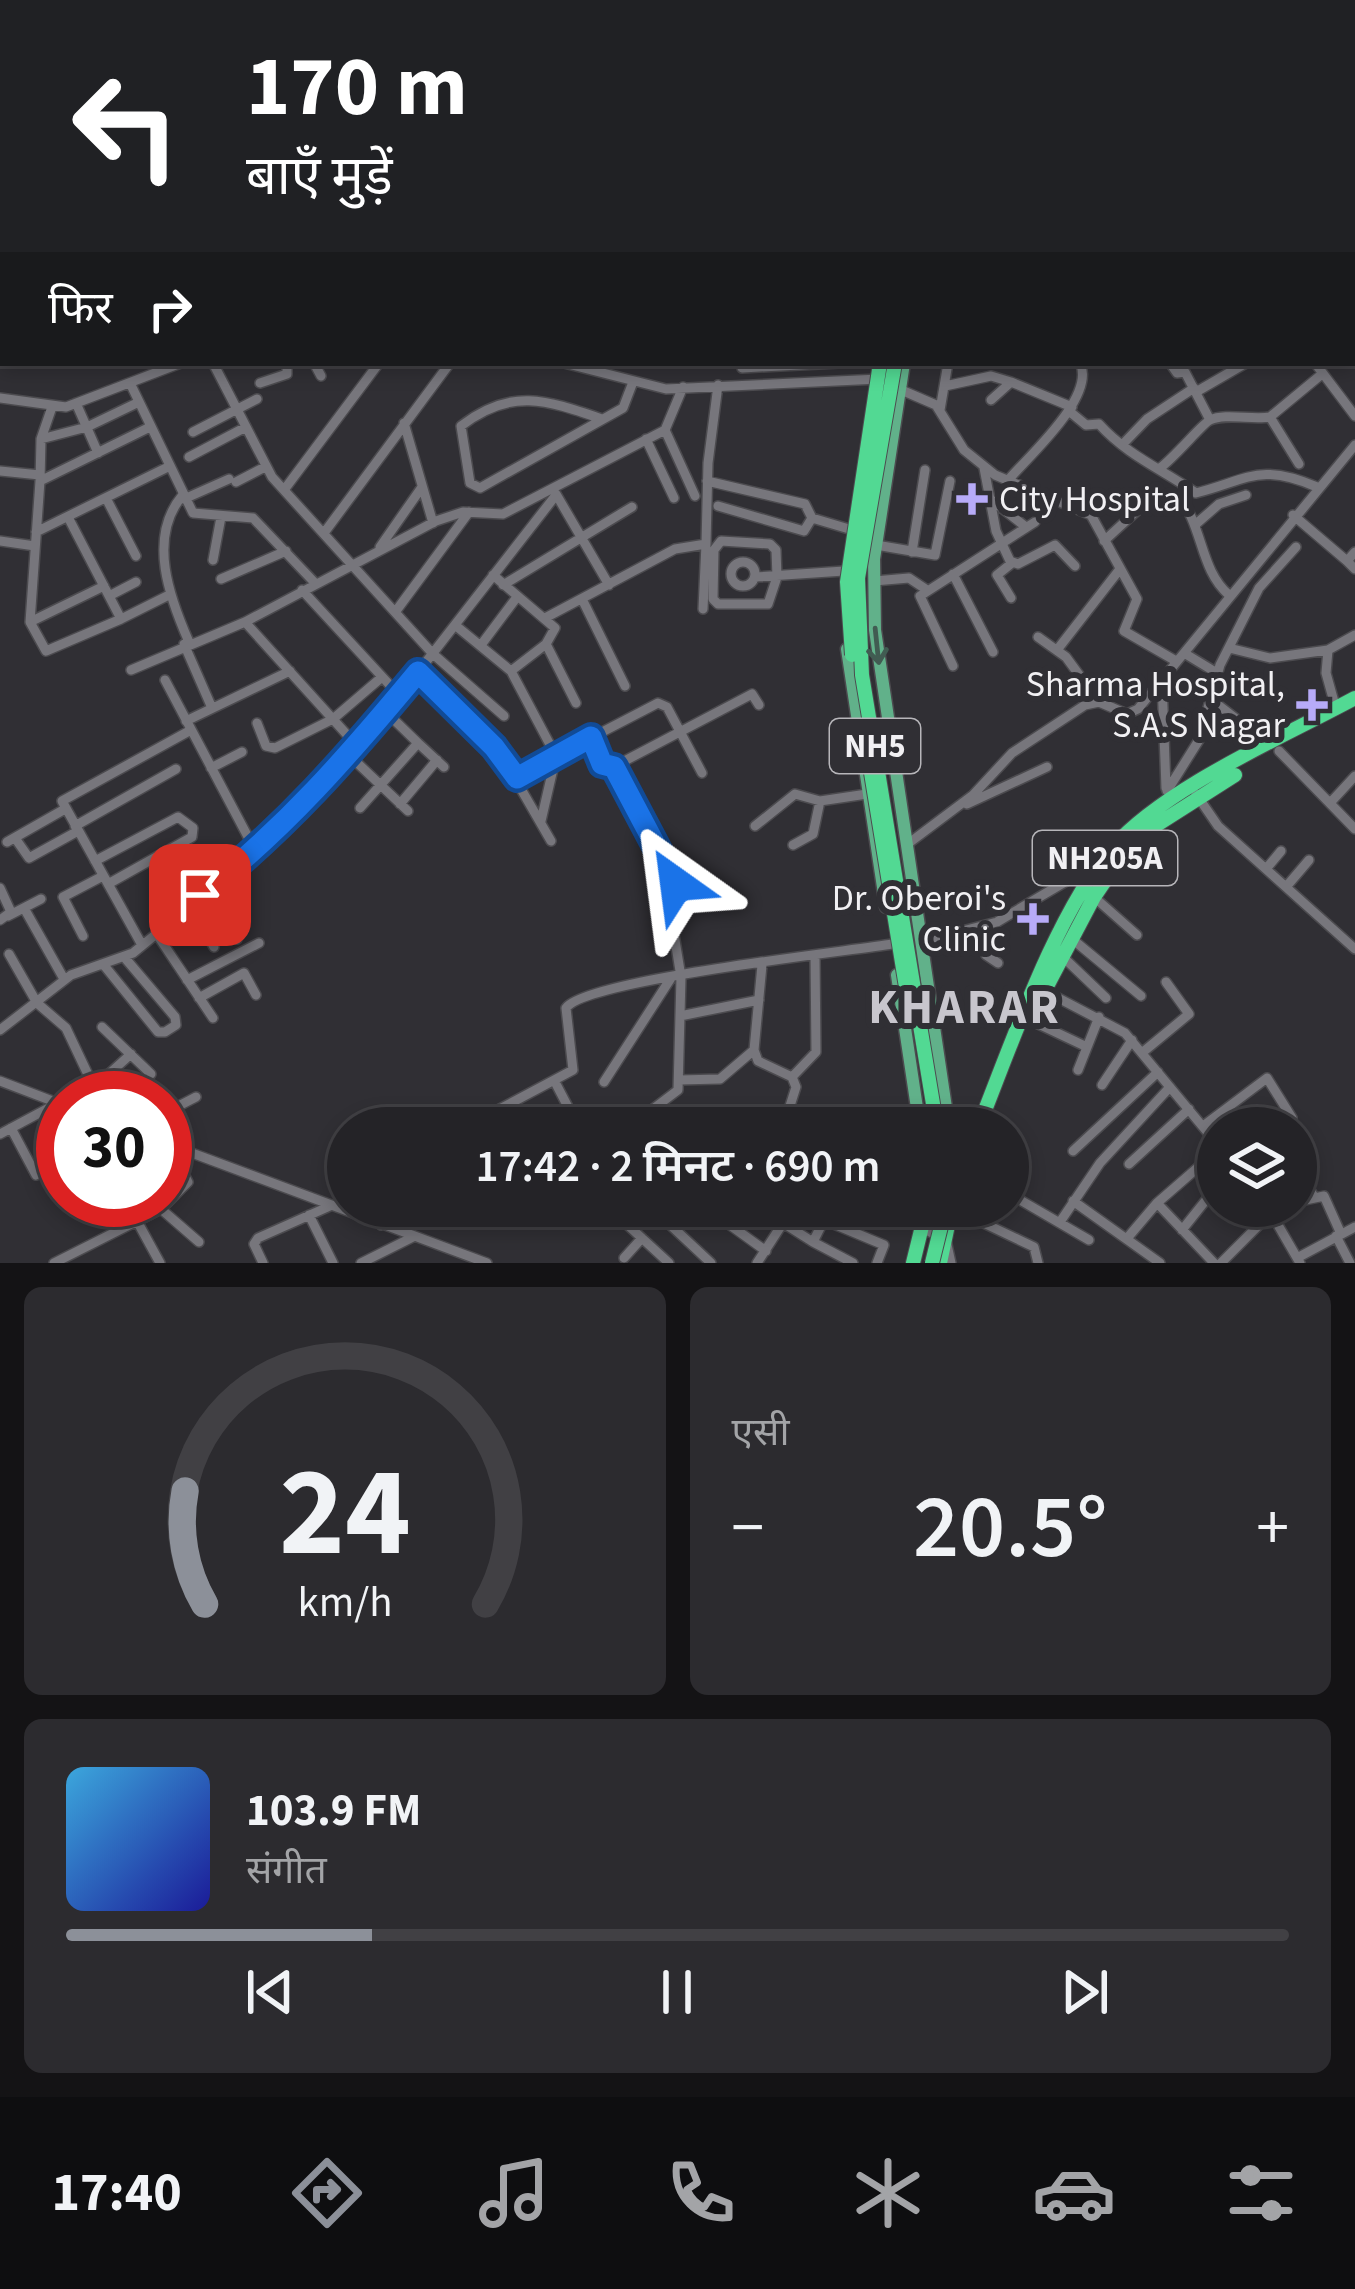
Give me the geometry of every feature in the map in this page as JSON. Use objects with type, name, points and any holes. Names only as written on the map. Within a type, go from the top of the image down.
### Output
[{"type":"highway","name":"NH5","points":[[894,366],[858,578],[862,674],[925,1107]]},
{"type":"highway","name":"NH5","points":[[876,368],[848,602],[854,671],[925,1107]]},
{"type":"highway","name":"NH205A","points":[[1271,751],[1355,698]]},
{"type":"highway","name":"NH205A","points":[[992,1107],[1090,880],[1115,845],[1170,801],[1355,708]]},
{"type":"highway","name":"NH205A","points":[[993,1107],[1032,1021],[1041,989],[1094,897],[1133,840],[1170,801]]},
{"type":"highway","points":[[932,1263],[938,1227]]},
{"type":"highway","points":[[932,1263],[946,1240],[944,1227]]},
{"type":"highway","points":[[913,1263],[924,1229]]},
{"type":"main road","points":[[904,366],[874,581],[880,673],[946,1107]]},
{"type":"main road","points":[[876,368],[844,571],[853,710],[924,1107]]},
{"type":"main road","points":[[876,848],[909,843]]},
{"type":"street","points":[[0,398],[52,407],[76,403],[173,366]]},
{"type":"street","points":[[215,366],[265,467],[433,654],[504,716]]},
{"type":"street","points":[[260,383],[287,374],[287,366]]},
{"type":"street","points":[[316,366],[321,376]]},
{"type":"street","points":[[284,490],[377,366]]},
{"type":"street","points":[[324,533],[448,366]]},
{"type":"street","points":[[582,366],[612,378],[683,387],[876,368],[900,389],[940,410],[957,442],[984,467],[1091,515],[1137,601],[1124,631],[1217,673]]},
{"type":"street","points":[[612,378],[615,366]]},
{"type":"street","points":[[741,366],[743,382]]},
{"type":"street","points":[[940,410],[947,366]]},
{"type":"street","points":[[1010,478],[1070,409],[1084,376],[1081,366]]},
{"type":"street","points":[[1122,445],[1147,419],[1240,366]]},
{"type":"street","points":[[1317,366],[1355,416]]},
{"type":"street","points":[[1186,368],[1210,420]]},
{"type":"street","points":[[945,386],[991,376],[1011,382],[1070,409],[1086,425],[1099,424],[1148,467],[1160,468],[1188,448],[1210,420],[1270,417],[1322,374]]},
{"type":"street","points":[[602,419],[546,399],[500,401],[461,425],[470,483],[480,488],[507,477],[626,406],[633,382]]},
{"type":"street","points":[[992,400],[1011,382]]},
{"type":"street","points":[[130,383],[193,513],[253,518],[315,583]]},
{"type":"street","points":[[703,608],[706,481],[718,385]]},
{"type":"street","points":[[131,670],[245,622],[433,523],[470,512],[502,514],[555,492],[665,430],[683,387]]},
{"type":"street","points":[[193,432],[257,399]]},
{"type":"street","points":[[41,439],[87,427],[139,402]]},
{"type":"street","points":[[76,403],[98,453]]},
{"type":"street","points":[[52,407],[41,439],[30,622],[46,651],[169,595]]},
{"type":"street","points":[[1270,417],[1299,464]]},
{"type":"street","points":[[404,423],[433,523]]},
{"type":"street","points":[[0,471],[40,478],[150,427]]},
{"type":"street","points":[[189,458],[244,428]]},
{"type":"street","points":[[665,430],[694,496]]},
{"type":"street","points":[[646,439],[674,498]]},
{"type":"street","points":[[909,843],[962,805],[1012,753],[1085,705],[1099,702],[1133,713],[1355,445]]},
{"type":"street","points":[[36,532],[169,467]]},
{"type":"street","points":[[212,708],[169,595],[163,570],[169,532],[183,498],[265,467]]},
{"type":"street","points":[[984,467],[1000,542],[1012,563]]},
{"type":"street","points":[[1160,468],[1180,489],[1208,551],[1210,577],[1229,596]]},
{"type":"street","points":[[912,552],[925,470]]},
{"type":"street","points":[[1105,542],[1142,506],[1180,489],[1199,494],[1223,481],[1265,473],[1317,487]]},
{"type":"street","points":[[706,481],[806,504],[812,518]]},
{"type":"street","points":[[876,545],[932,556],[939,550],[950,481]]},
{"type":"street","points":[[376,552],[422,487]]},
{"type":"street","points":[[555,492],[609,585]]},
{"type":"street","points":[[0,1015],[4,1027],[64,979],[125,958],[256,852],[359,748],[555,492]]},
{"type":"street","points":[[1196,524],[1219,504],[1246,495]]},
{"type":"street","points":[[106,498],[136,556]]},
{"type":"street","points":[[953,666],[920,600],[927,590],[1030,524],[989,498]]},
{"type":"street","points":[[503,585],[632,506]]},
{"type":"street","points":[[718,506],[804,531],[812,518]]},
{"type":"street","points":[[395,611],[470,512]]},
{"type":"street","points":[[1293,515],[1352,561]]},
{"type":"street","points":[[213,560],[221,517]]},
{"type":"street","points":[[812,518],[849,529]]},
{"type":"street","points":[[69,519],[121,619]]},
{"type":"street","points":[[0,541],[35,545]]},
{"type":"street","points":[[545,618],[676,549],[706,544]]},
{"type":"street","points":[[718,544],[776,550],[777,577],[764,607],[718,604],[711,594],[718,544]]},
{"type":"street","points":[[1011,598],[997,575],[1012,563],[1054,545],[1075,566]]},
{"type":"street","points":[[1170,801],[1196,746],[1229,648],[1259,588],[1296,547]]},
{"type":"street","points":[[220,579],[286,551]]},
{"type":"street","points":[[732,574],[736,565],[746,562],[754,577]]},
{"type":"street","points":[[1058,650],[1120,568]]},
{"type":"street","points":[[712,573],[732,574],[741,585],[754,577],[844,571]]},
{"type":"street","points":[[953,574],[993,652]]},
{"type":"street","points":[[493,575],[556,631],[511,671]]},
{"type":"street","points":[[874,581],[909,578],[927,590]]},
{"type":"street","points":[[30,622],[136,582]]},
{"type":"street","points":[[302,590],[399,695]]},
{"type":"street","points":[[481,645],[517,597]]},
{"type":"street","points":[[582,599],[626,686]]},
{"type":"street","points":[[245,622],[359,748]]},
{"type":"street","points":[[455,625],[511,671],[556,756],[541,821]]},
{"type":"street","points":[[1229,648],[1270,658],[1328,650],[1355,635]]},
{"type":"street","points":[[1038,637],[1058,650],[1099,702]]},
{"type":"street","points":[[546,644],[576,703]]},
{"type":"street","points":[[1328,650],[1325,673],[1336,709]]},
{"type":"street","points":[[142,945],[65,808],[67,796],[212,708],[290,671]]},
{"type":"street","points":[[418,672],[494,747],[551,841]]},
{"type":"street","points":[[256,723],[272,749],[333,719],[382,677]]},
{"type":"street","points":[[164,680],[256,852]]},
{"type":"street","points":[[1162,681],[1170,801]]},
{"type":"street","points":[[591,737],[602,764],[614,767],[752,694],[759,705]]},
{"type":"street","points":[[1213,701],[1355,829]]},
{"type":"street","points":[[517,778],[660,702],[702,773]]},
{"type":"street","points":[[351,757],[404,808],[440,764],[386,712]]},
{"type":"street","points":[[359,808],[418,743]]},
{"type":"street","points":[[212,768],[242,752]]},
{"type":"street","points":[[614,767],[676,879],[679,1080],[674,1096],[658,1107]]},
{"type":"street","points":[[962,805],[1047,767]]},
{"type":"street","points":[[65,808],[11,840],[29,858],[176,769]]},
{"type":"street","points":[[1330,803],[1355,776]]},
{"type":"street","points":[[1195,792],[1218,826],[1355,949]]},
{"type":"street","points":[[755,826],[790,795],[820,801],[867,794]]},
{"type":"street","points":[[793,845],[813,834],[820,801]]},
{"type":"street","points":[[82,936],[63,897],[176,847],[194,834],[181,816],[95,861]]},
{"type":"street","points":[[176,847],[237,939]]},
{"type":"street","points":[[1266,869],[1281,851]]},
{"type":"street","points":[[1286,887],[1309,860]]},
{"type":"street","points":[[924,941],[981,929],[1075,876],[1090,880]]},
{"type":"street","points":[[0,888],[11,907],[4,918]]},
{"type":"street","points":[[1094,897],[1137,935]]},
{"type":"street","points":[[4,918],[41,899]]},
{"type":"street","points":[[190,904],[214,947]]},
{"type":"street","points":[[24,908],[64,979]]},
{"type":"street","points":[[981,929],[986,955],[998,963]]},
{"type":"street","points":[[156,933],[213,1018]]},
{"type":"street","points":[[1071,938],[1141,996]]},
{"type":"street","points":[[188,980],[259,943]]},
{"type":"street","points":[[506,1107],[555,1082],[574,1065],[566,1016],[570,1001],[627,984],[892,944]]},
{"type":"street","points":[[9,954],[37,1003],[66,1028],[89,1071]]},
{"type":"street","points":[[792,1077],[816,1052],[815,956]]},
{"type":"street","points":[[1062,956],[1106,998]]},
{"type":"street","points":[[103,964],[158,1031],[176,1025],[175,1017],[125,958]]},
{"type":"street","points":[[762,964],[754,1050],[758,1061],[792,1077],[796,1087],[790,1107]]},
{"type":"street","points":[[199,998],[244,973],[256,995]]},
{"type":"street","points":[[604,1082],[676,978]]},
{"type":"street","points":[[1143,1052],[1189,1014],[1166,982]]},
{"type":"street","points":[[1041,989],[1099,1017],[1132,1040],[1197,1118]]},
{"type":"street","points":[[680,1016],[759,1000]]},
{"type":"street","points":[[1078,1070],[1099,1017]]},
{"type":"street","points":[[1032,1021],[1087,1047]]},
{"type":"street","points":[[102,1027],[146,1071]]},
{"type":"street","points":[[1102,1085],[1132,1040]]},
{"type":"street","points":[[679,1080],[720,1078],[754,1050]]},
{"type":"street","points":[[111,1071],[131,1054]]},
{"type":"street","points":[[1073,1151],[1158,1072]]},
{"type":"street","points":[[1228,1107],[1267,1078],[1285,1107]]},
{"type":"street","points":[[0,1081],[36,1095]]},
{"type":"street","points":[[555,1082],[568,1107]]},
{"type":"street","points":[[1060,1222],[1170,1087]]},
{"type":"street","points":[[192,1099],[196,1097]]},
{"type":"street","points":[[1129,1164],[1189,1108]]},
{"type":"street","points":[[0,1134],[36,1116]]},
{"type":"street","points":[[11,1128],[36,1175]]},
{"type":"street","points":[[192,1154],[327,1205]]},
{"type":"street","points":[[1130,1236],[1197,1167]]},
{"type":"street","points":[[1317,1195],[1324,1196],[1350,1263]]},
{"type":"street","points":[[1073,1201],[1130,1236],[1160,1263]]},
{"type":"street","points":[[1157,1203],[1218,1263],[1253,1227]]},
{"type":"street","points":[[1029,1204],[1089,1240]]},
{"type":"street","points":[[263,1263],[254,1244],[258,1238],[327,1207]]},
{"type":"street","points":[[1181,1229],[1197,1210]]},
{"type":"street","points":[[309,1215],[333,1263]]},
{"type":"street","points":[[1280,1227],[1299,1260],[1355,1226]]},
{"type":"street","points":[[54,1263],[125,1227]]},
{"type":"street","points":[[140,1227],[160,1263]]},
{"type":"street","points":[[182,1227],[199,1242]]},
{"type":"street","points":[[386,1227],[487,1263]]},
{"type":"street","points":[[631,1227],[669,1263]]},
{"type":"street","points":[[672,1227],[711,1263]]},
{"type":"street","points":[[734,1227],[766,1250]]},
{"type":"street","points":[[757,1263],[780,1227]]},
{"type":"street","points":[[789,1227],[854,1263]]},
{"type":"street","points":[[814,1263],[822,1227]]},
{"type":"street","points":[[989,1227],[1034,1247],[1038,1263]]},
{"type":"street","points":[[833,1253],[839,1228],[884,1245],[878,1263]]},
{"type":"street","points":[[924,1229],[946,1240],[951,1263]]},
{"type":"street","points":[[361,1263],[413,1237]]},
{"type":"street","points":[[624,1258],[642,1238]]},
{"type":"place","name":"City Hospital","points":[[972,499]]},
{"type":"place","name":"Sharma Hospital, S.A.S Nagar","points":[[1312,705]]},
{"type":"place","name":"Dr. Oberoi's Clinic","points":[[1033,919]]},
{"type":"district","name":"KHARAR","points":[[965,1008]]},
{"type":"route","points":[[200,895],[266,844],[351,757],[418,672],[494,747],[517,778],[591,737],[602,764],[614,767],[676,884]]}]
